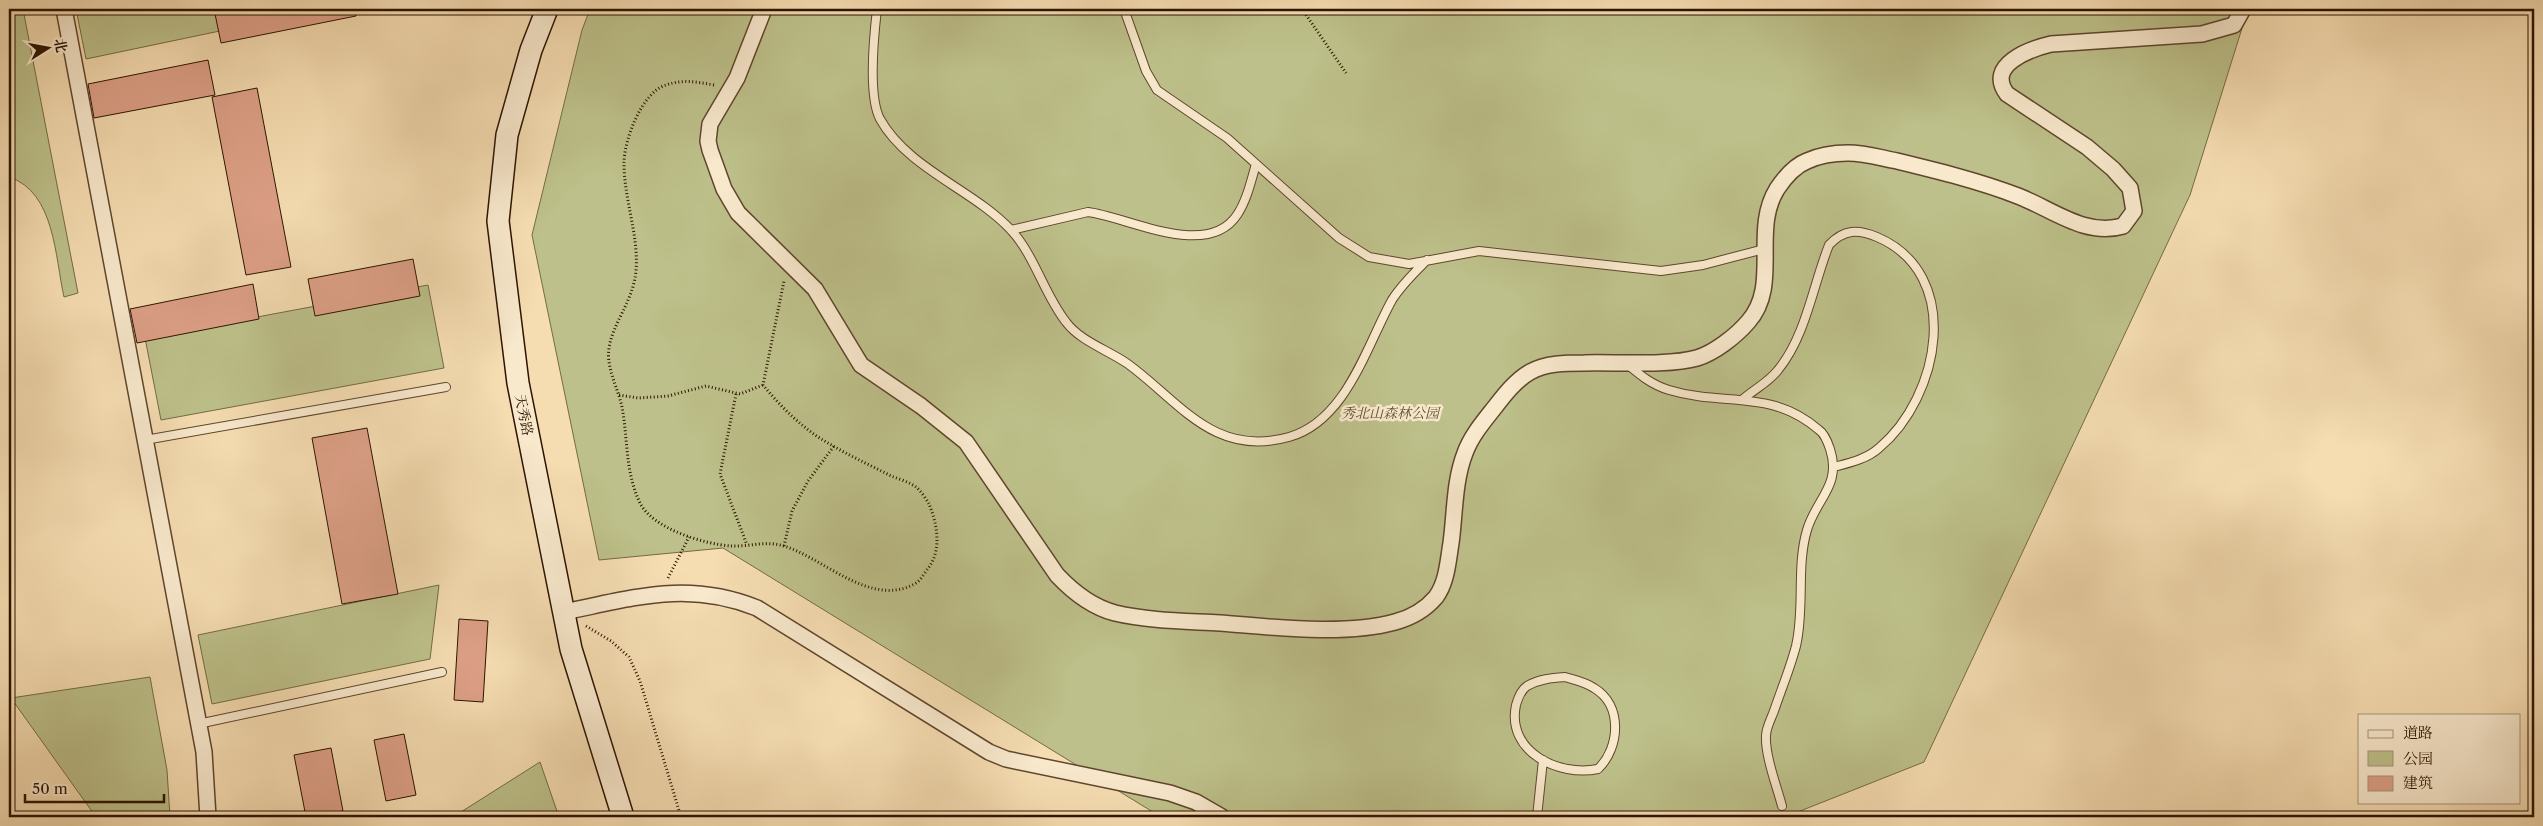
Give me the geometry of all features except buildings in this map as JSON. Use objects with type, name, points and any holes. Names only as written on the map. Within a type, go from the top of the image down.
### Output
[{"type":"main road","name":"天秀路","points":[[547,9],[530,50],[507,135],[498,221],[518,383],[571,649],[622,817]]},
{"type":"street","points":[[64,9],[204,752],[208,817]]},
{"type":"street","points":[[764,9],[759,26],[730,88],[710,124],[708,140],[715,167],[738,213],[815,289],[861,364],[921,406],[966,442],[1028,536],[1071,590],[1096,606],[1114,612],[1152,619],[1287,628],[1382,625],[1417,614],[1433,601],[1440,591],[1447,571],[1459,475],[1464,454],[1484,420],[1506,393],[1526,374],[1543,366],[1570,363],[1672,361],[1697,358],[1718,347],[1744,327],[1761,304],[1764,292],[1764,249],[1768,208],[1782,180],[1803,162],[1838,153],[1866,154],[1944,172],[2020,197],[2078,224],[2096,229],[2112,229],[2123,226],[2134,211],[2130,188],[2113,169],[2087,147],[2007,94],[2001,80],[2004,69],[2011,60],[2022,53],[2051,44],[2179,36],[2226,29],[2238,21],[2244,9]]},
{"type":"street","points":[[564,612],[676,592],[732,598],[757,608],[989,752],[1006,759],[1170,793],[1196,802],[1222,817]]},
{"type":"lane","points":[[877,9],[874,39],[876,108],[880,119],[895,138],[930,170],[988,210],[1011,230],[1067,323],[1130,366],[1183,412],[1213,431],[1257,442],[1302,433],[1328,415],[1342,396],[1393,299],[1406,280],[1427,260]]},
{"type":"lane","points":[[1124,9],[1146,71],[1157,90],[1227,138],[1339,238],[1369,257],[1409,264],[1479,251],[1662,271],[1703,265],[1764,249]]},
{"type":"lane","points":[[1011,230],[1088,212],[1144,228],[1174,233],[1205,233],[1220,230],[1227,226],[1241,208],[1256,164]]},
{"type":"lane","points":[[1742,400],[1777,372],[1790,354],[1829,244],[1837,236],[1848,231],[1862,231],[1891,243],[1913,262],[1926,282],[1932,312],[1934,342],[1927,376],[1903,424],[1878,449],[1861,459],[1834,467]]},
{"type":"lane","points":[[1624,361],[1646,380],[1668,390],[1703,397],[1777,404],[1806,418],[1822,432],[1830,447],[1834,475],[1807,529],[1802,558],[1802,603],[1796,645],[1766,735],[1782,806]]},
{"type":"lane","points":[[145,440],[446,387]]},
{"type":"lane","points":[[198,724],[442,672]]},
{"type":"lane","points":[[1565,677],[1595,688],[1608,701],[1616,729],[1613,748],[1606,762],[1598,769],[1586,772],[1562,768],[1543,760],[1532,754],[1523,743],[1516,728],[1516,705],[1525,687],[1548,678],[1565,677]]},
{"type":"lane","points":[[1537,817],[1543,760]]},
{"type":"path","points":[[1302,9],[1346,73]]},
{"type":"path","points":[[730,88],[688,80],[663,85],[647,100],[635,119],[630,134],[624,162],[636,246],[636,274],[630,300],[609,349],[611,369],[625,425],[628,467],[640,504],[647,512],[668,527],[689,537],[729,546],[776,544],[784,546],[807,554],[848,580],[875,590],[902,589],[918,583],[933,562],[938,539],[927,500],[916,487],[834,446],[780,405],[763,386]]},
{"type":"path","points":[[763,386],[788,261]]},
{"type":"path","points":[[619,395],[638,398],[668,396],[706,386],[740,394],[763,386]]},
{"type":"path","points":[[736,394],[720,474],[747,546]]},
{"type":"path","points":[[784,546],[792,511],[808,481],[834,446]]},
{"type":"path","points":[[659,594],[689,537]]},
{"type":"path","points":[[564,612],[611,641],[629,657],[640,681],[681,817]]},
{"type":"green space","points":[[9,9],[23,9],[78,293],[64,297],[55,245],[44,211],[36,196],[24,185],[9,177]]},
{"type":"green space","points":[[76,9],[325,9],[86,59]]},
{"type":"green space","name":"秀北山森林公园","points":[[590,9],[2248,9],[2190,195],[1924,762],[1785,817],[1161,817],[723,548],[599,560],[532,235],[582,30]]},
{"type":"green space","points":[[428,285],[444,368],[161,420],[145,338]]},
{"type":"green space","points":[[439,585],[430,659],[212,704],[198,635]]},
{"type":"green space","points":[[150,677],[167,770],[170,817],[96,817],[11,698]]},
{"type":"green space","points":[[540,762],[559,817],[453,817]]}]
